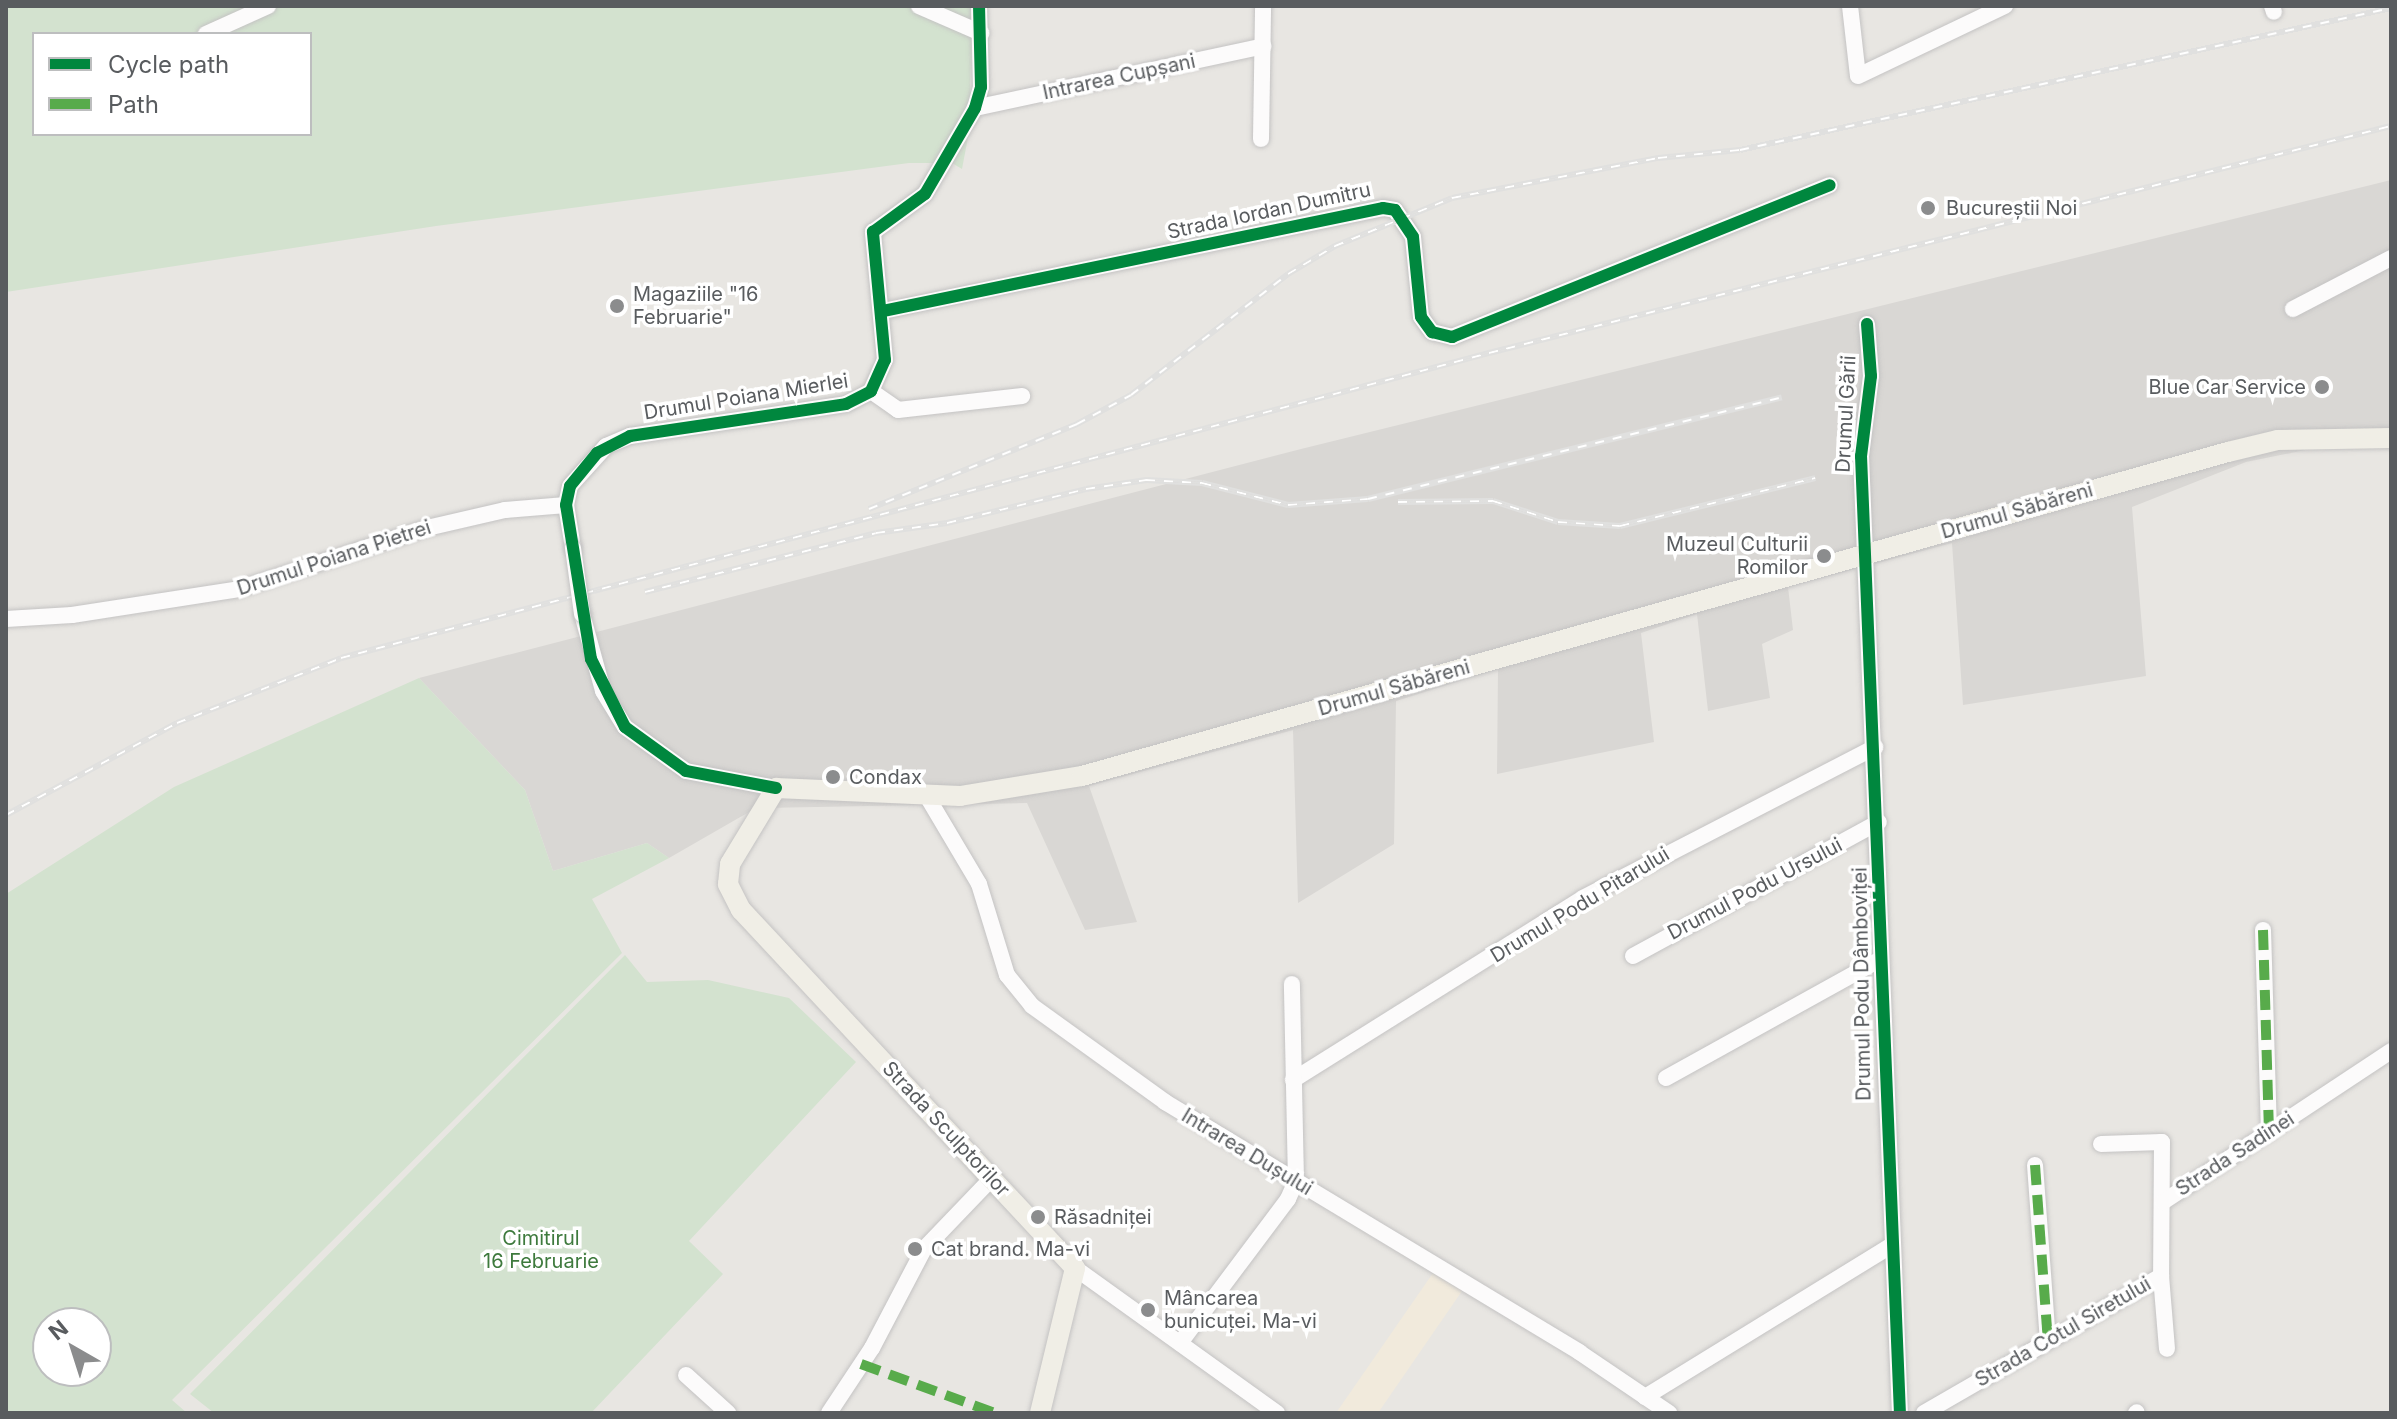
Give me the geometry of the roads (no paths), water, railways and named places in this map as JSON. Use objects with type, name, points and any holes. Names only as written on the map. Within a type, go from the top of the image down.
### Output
[{"type":"main road","name":"Drumul Săbăreni","points":[[776,788],[928,798],[1018,790],[1082,776],[1864,553],[2278,440],[2391,438]]},
{"type":"main road","name":"Strada Sculptorilor","points":[[776,788],[730,864],[728,884],[741,910],[1075,1268]]},
{"type":"main road","points":[[1040,1413],[1075,1268]]},
{"type":"street","points":[[210,32],[268,6]]},
{"type":"street","points":[[919,6],[981,33]]},
{"type":"street","name":"Drumul Poiana Mierlei","points":[[566,505],[577,472],[618,441],[846,404],[871,391],[885,360],[883,311],[873,232],[925,194],[975,108],[981,33],[979,6]]},
{"type":"street","points":[[1261,139],[1263,6]]},
{"type":"street","points":[[1850,6],[1858,76],[2005,6]]},
{"type":"street","name":"Intrarea Cupșani","points":[[975,108],[1263,46]]},
{"type":"street","name":"Strada Iordan Dumitru","points":[[883,311],[1389,208],[1415,245],[1421,317],[1432,332],[1452,337],[1830,185]]},
{"type":"street","points":[[2293,309],[2391,258]]},
{"type":"street","name":"Drumul Gării","points":[[1864,553],[1861,456],[1871,376],[1867,324]]},
{"type":"street","points":[[871,391],[898,410],[1022,396]]},
{"type":"street","name":"Drumul Săbăreni","points":[[566,505],[582,614],[603,691],[633,734],[686,771],[776,788]]},
{"type":"street","name":"Drumul Poiana Pietrei","points":[[6,619],[72,615],[239,589],[427,528],[505,510],[566,505]]},
{"type":"street","name":"Drumul Podu Dâmboviței","points":[[1864,553],[1879,822],[1879,960],[1900,1413]]},
{"type":"street","name":"Drumul Podu Pitarului","points":[[1293,1080],[1583,898],[1875,747]]},
{"type":"street","name":"Intrarea Dușului","points":[[928,798],[979,884],[1007,975],[1032,1006],[1165,1102],[1669,1413]]},
{"type":"street","name":"Drumul Podu Ursului","points":[[1633,956],[1879,822]]},
{"type":"street","points":[[2263,930],[2269,1132]]},
{"type":"street","points":[[1666,1078],[1879,960]]},
{"type":"street","points":[[1180,1343],[1288,1199],[1296,1181],[1292,984]]},
{"type":"street","name":"Strada Sadinei","points":[[2167,1349],[2161,1276],[2163,1202],[2391,1051]]},
{"type":"street","points":[[2101,1144],[2162,1142],[2163,1202]]},
{"type":"street","points":[[2035,1165],[2048,1340]]},
{"type":"street","points":[[829,1413],[872,1348],[924,1249],[992,1178]]},
{"type":"street","points":[[1645,1397],[1890,1246]]},
{"type":"street","name":"Strada Sculptorilor","points":[[1075,1268],[1277,1413]]},
{"type":"street","name":"Strada Cotul Siretului","points":[[1924,1413],[2161,1276]]},
{"type":"street","points":[[686,1375],[728,1413]]},
{"type":"railway","points":[[869,509],[1077,424],[1131,395],[1288,274],[1335,246],[1452,198],[1658,158],[1740,150],[2391,8]]},
{"type":"railway","points":[[6,815],[177,723],[341,658],[1489,353],[2391,126]]},
{"type":"railway","points":[[645,592],[876,533],[947,523],[1086,489],[1146,480],[1202,483],[1288,505],[1368,499],[1782,397]]},
{"type":"railway","points":[[1398,502],[1493,501],[1558,522],[1620,526],[1815,478]]},
{"type":"place","name":"Bucureștii Noi","points":[[1928,208]]},
{"type":"place","name":"Magaziile \"16 Februarie\"","points":[[617,306]]},
{"type":"place","name":"Blue Car Service","points":[[2322,387]]},
{"type":"place","name":"Muzeul Culturii Romilor","points":[[1824,556]]},
{"type":"place","name":"Condax","points":[[833,777]]},
{"type":"place","name":"Răsadniței","points":[[1038,1217]]},
{"type":"place","name":"Cat brand. Ma-vi","points":[[915,1249]]},
{"type":"place","name":"Mâncarea bunicuței. Ma-vi","points":[[1148,1310]]},
{"type":"park label","name":"Cimitirul 16 Februarie","points":[[541,1250]]}]
